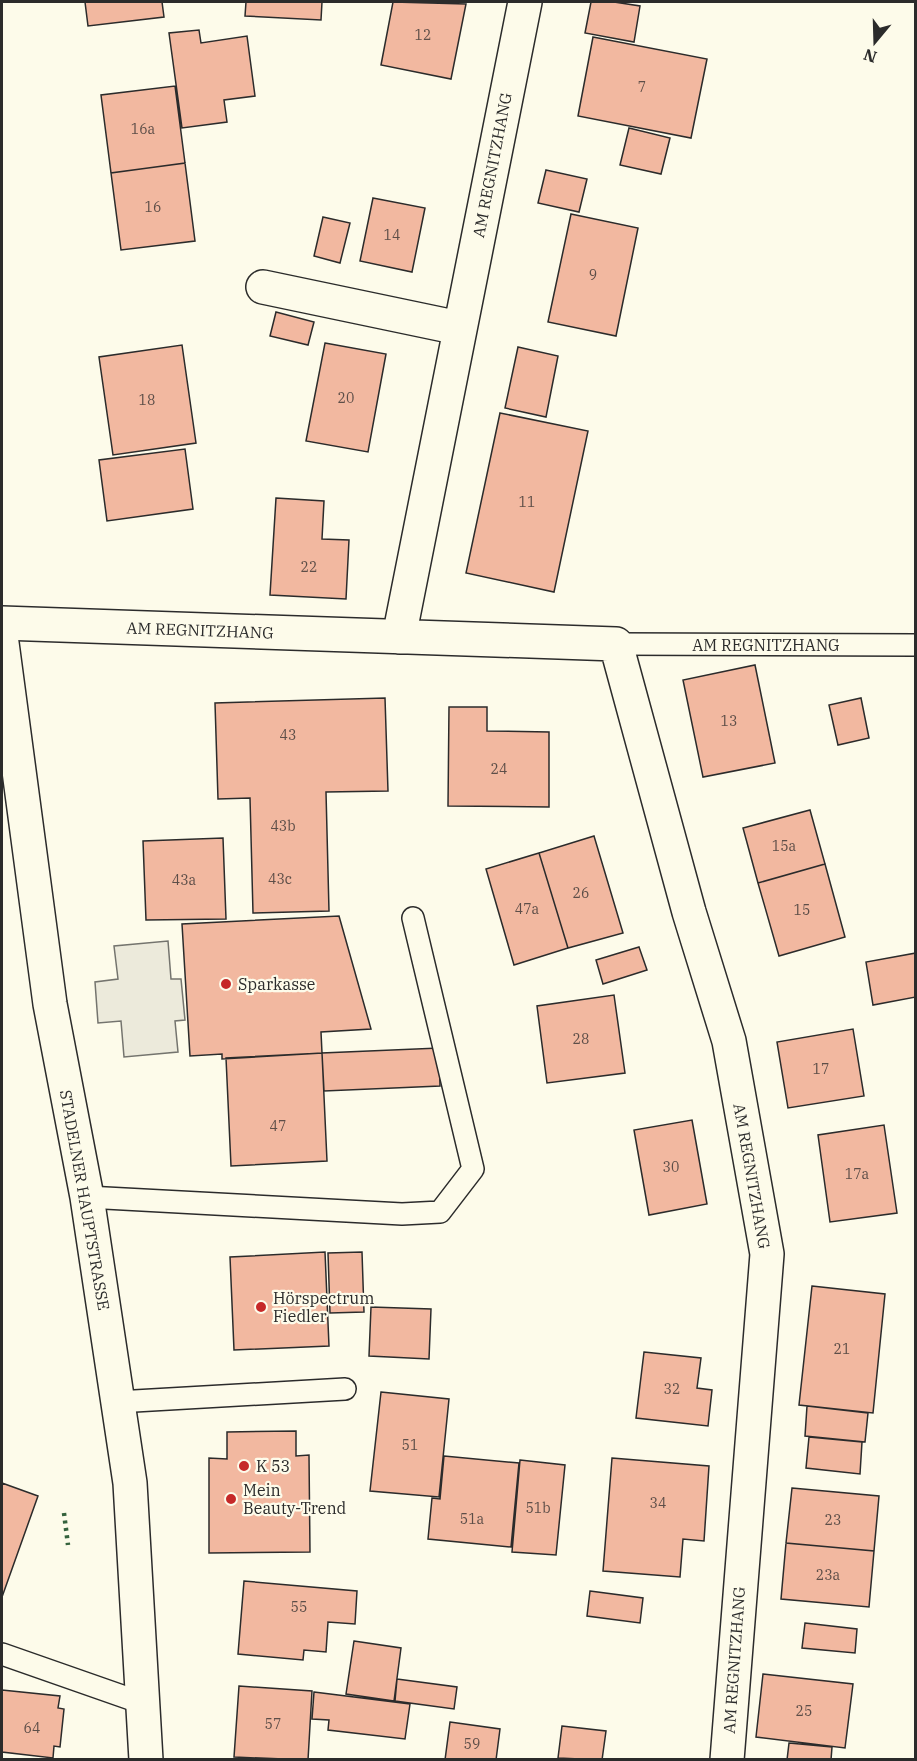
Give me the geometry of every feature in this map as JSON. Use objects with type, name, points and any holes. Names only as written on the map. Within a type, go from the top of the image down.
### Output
[{"type":"street","name":"AM REGNITZHANG","points":[[399,637],[525,2]]},
{"type":"street","points":[[262,287],[459,328]]},
{"type":"street","name":"AM REGNITZHANG","points":[[2,623],[616,644],[689,912],[729,1041],[767,1254],[727,1760]]},
{"type":"street","name":"STADELNER HAUPTSTRASSE","points":[[2,643],[50,1004],[87,1197],[130,1483],[146,1760]]},
{"type":"lane","name":"AM REGNITZHANG","points":[[616,644],[915,645]]},
{"type":"lane","points":[[87,1197],[402,1214],[440,1212],[473,1169],[413,918]]},
{"type":"lane","points":[[117,1402],[345,1389]]},
{"type":"lane","points":[[2,1653],[142,1703]]},
{"type":"shaded area","points":[[168,941],[171,979],[181,979],[185,1020],[175,1021],[178,1052],[124,1057],[121,1021],[98,1023],[95,982],[118,979],[114,946]]},
{"type":"building","points":[[85,2],[162,2],[164,17],[88,26]]},
{"type":"building","points":[[246,2],[322,2],[321,20],[245,16]]},
{"type":"building","points":[[393,2],[466,4],[451,79],[381,65]]},
{"type":"building","points":[[591,2],[614,2],[640,6],[634,42],[585,33]]},
{"type":"building","points":[[199,30],[201,43],[247,36],[255,96],[224,100],[227,122],[182,128],[169,33]]},
{"type":"building","points":[[593,37],[707,59],[691,138],[578,116]]},
{"type":"building","points":[[175,86],[185,163],[111,173],[101,95]]},
{"type":"building","points":[[629,128],[670,138],[661,174],[620,165]]},
{"type":"building","points":[[185,163],[195,241],[121,250],[111,173]]},
{"type":"building","points":[[546,170],[587,179],[579,212],[538,203]]},
{"type":"building","points":[[373,198],[425,208],[412,272],[360,261]]},
{"type":"building","points":[[571,214],[638,228],[616,336],[548,322]]},
{"type":"building","points":[[323,217],[350,223],[340,263],[314,256]]},
{"type":"building","points":[[276,312],[314,322],[308,345],[270,336]]},
{"type":"building","points":[[325,343],[386,354],[368,452],[306,441]]},
{"type":"building","points":[[182,345],[196,443],[113,455],[99,357]]},
{"type":"building","points":[[518,347],[558,356],[546,417],[505,408]]},
{"type":"building","points":[[500,413],[588,431],[554,592],[466,573]]},
{"type":"building","points":[[185,449],[193,509],[107,521],[99,460]]},
{"type":"building","points":[[276,498],[324,501],[322,539],[349,540],[346,599],[270,595]]},
{"type":"building","points":[[755,665],[775,763],[703,777],[683,680]]},
{"type":"building","points":[[385,698],[388,791],[326,792],[329,911],[253,913],[250,798],[218,799],[215,703]]},
{"type":"building","points":[[861,698],[869,738],[838,745],[829,705]]},
{"type":"building","points":[[449,707],[487,707],[487,731],[549,732],[549,807],[448,806]]},
{"type":"building","points":[[810,810],[825,864],[758,883],[743,828]]},
{"type":"building","points":[[594,836],[623,933],[568,948],[539,853]]},
{"type":"building","points":[[223,838],[226,919],[146,920],[143,841]]},
{"type":"building","points":[[539,853],[568,948],[514,965],[486,869]]},
{"type":"building","points":[[825,864],[845,937],[779,956],[758,883]]},
{"type":"building","points":[[339,916],[371,1029],[321,1032],[322,1053],[222,1059],[222,1054],[190,1056],[182,924]]},
{"type":"building","points":[[639,947],[647,970],[603,984],[596,960]]},
{"type":"building","points":[[916,953],[916,997],[873,1005],[866,962]]},
{"type":"building","points":[[614,995],[625,1073],[547,1083],[537,1006]]},
{"type":"building","points":[[853,1029],[864,1096],[788,1108],[777,1042]]},
{"type":"building","points":[[439,1048],[440,1086],[324,1091],[322,1053]]},
{"type":"building","points":[[322,1053],[327,1161],[231,1166],[226,1058]]},
{"type":"building","points":[[692,1120],[707,1204],[649,1215],[634,1130]]},
{"type":"building","points":[[884,1125],[897,1213],[830,1222],[818,1135]]},
{"type":"building","points":[[325,1252],[329,1346],[234,1350],[230,1257]]},
{"type":"building","points":[[362,1252],[364,1312],[330,1313],[328,1253]]},
{"type":"building","points":[[812,1286],[885,1294],[873,1413],[799,1405]]},
{"type":"building","points":[[371,1307],[431,1309],[429,1359],[369,1356]]},
{"type":"building","points":[[644,1352],[701,1358],[697,1388],[712,1390],[708,1426],[636,1418]]},
{"type":"building","points":[[381,1392],[449,1399],[439,1497],[370,1491]]},
{"type":"building","points":[[807,1406],[868,1413],[865,1442],[805,1436]]},
{"type":"building","points":[[296,1431],[296,1456],[309,1455],[310,1552],[209,1553],[209,1458],[227,1459],[227,1432]]},
{"type":"building","points":[[809,1437],[862,1442],[860,1474],[806,1468]]},
{"type":"building","points":[[444,1456],[519,1463],[511,1547],[428,1539],[432,1498],[440,1499]]},
{"type":"building","points":[[612,1458],[709,1466],[704,1541],[683,1539],[680,1577],[603,1571]]},
{"type":"building","points":[[520,1460],[565,1465],[556,1555],[512,1552]]},
{"type":"building","points":[[2,1483],[38,1496],[2,1597]]},
{"type":"building","points":[[792,1488],[879,1496],[874,1551],[786,1543]]},
{"type":"building","points":[[786,1543],[874,1551],[869,1607],[781,1599]]},
{"type":"building","points":[[244,1581],[357,1591],[355,1624],[328,1622],[326,1652],[304,1650],[303,1660],[238,1654]]},
{"type":"building","points":[[590,1591],[643,1598],[640,1623],[587,1616]]},
{"type":"building","points":[[805,1623],[857,1629],[855,1653],[802,1648]]},
{"type":"building","points":[[354,1641],[401,1648],[394,1701],[346,1694]]},
{"type":"building","points":[[763,1674],[853,1684],[845,1748],[756,1737]]},
{"type":"building","points":[[397,1679],[457,1687],[454,1709],[395,1701]]},
{"type":"building","points":[[239,1686],[312,1691],[308,1760],[234,1757]]},
{"type":"building","points":[[2,1690],[60,1696],[58,1708],[64,1709],[60,1747],[54,1746],[53,1758],[2,1752]]},
{"type":"building","points":[[314,1692],[410,1704],[405,1739],[328,1730],[329,1720],[312,1719]]},
{"type":"building","points":[[450,1722],[500,1729],[496,1760],[445,1760]]},
{"type":"building","points":[[562,1726],[606,1731],[602,1760],[558,1758]]},
{"type":"building","points":[[789,1743],[832,1747],[831,1760],[787,1760]]},
{"type":"hedge","points":[[64,1513],[68,1545]]},
{"type":"place","name":"Sparkasse","points":[[226,984]]},
{"type":"place","name":"Hörspectrum Fiedler","points":[[261,1307]]},
{"type":"place","name":"K 53","points":[[244,1466]]},
{"type":"place","name":"Mein Beauty-Trend","points":[[231,1499]]}]
